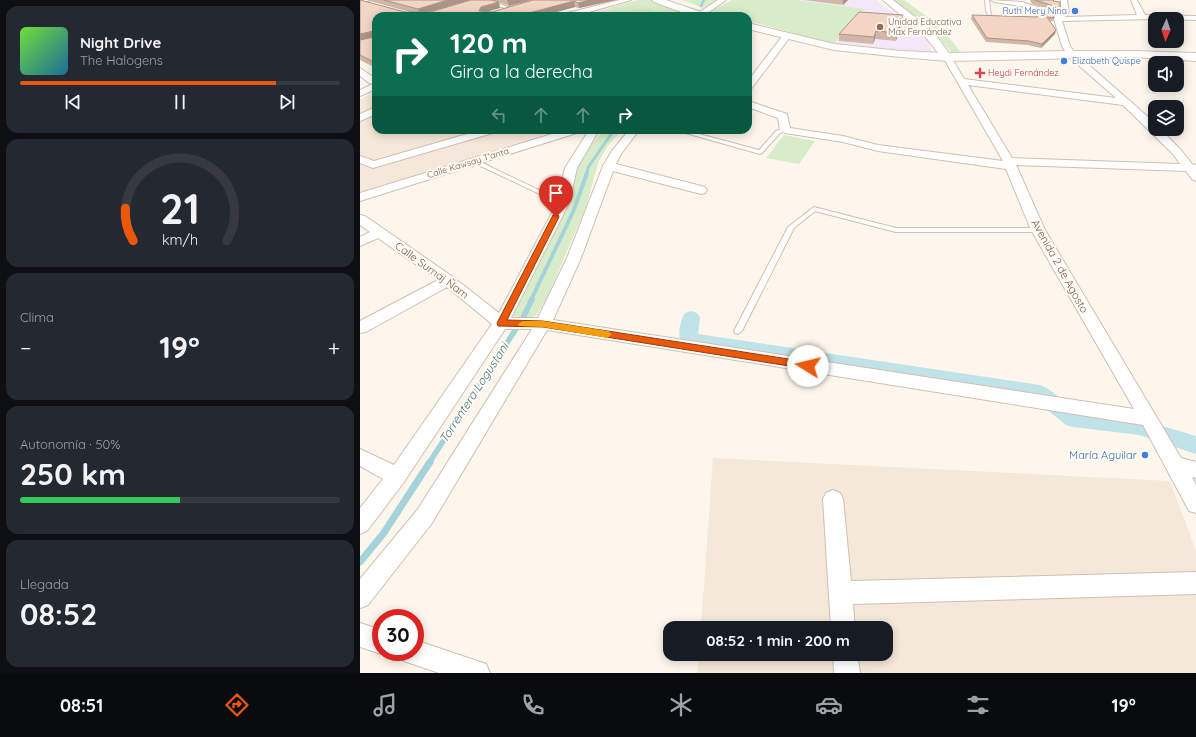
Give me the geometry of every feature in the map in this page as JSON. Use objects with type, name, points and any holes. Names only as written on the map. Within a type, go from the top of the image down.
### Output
[{"type":"main road","points":[[657,0],[696,12]]},
{"type":"main road","points":[[676,0],[699,12]]},
{"type":"main road","points":[[752,27],[841,48],[947,58],[1071,54],[1134,54],[1196,57]]},
{"type":"street","points":[[590,12],[628,0]]},
{"type":"street","points":[[706,12],[723,0]]},
{"type":"street","name":"Avenida 2 de Agosto","points":[[887,0],[930,34],[940,44],[1009,164],[1038,230],[1149,419],[1196,504]]},
{"type":"street","points":[[994,0],[1022,4],[1059,18],[1196,18]]},
{"type":"street","points":[[1059,18],[1065,12],[1064,0]]},
{"type":"street","points":[[1134,0],[1142,17]]},
{"type":"street","points":[[363,1],[375,5]]},
{"type":"street","points":[[499,12],[517,9]]},
{"type":"street","points":[[1059,18],[1066,46],[1071,54],[1140,114],[1194,171]]},
{"type":"street","points":[[752,82],[787,36]]},
{"type":"street","points":[[360,71],[372,81]]},
{"type":"street","points":[[960,81],[1126,102]]},
{"type":"street","points":[[360,93],[372,88]]},
{"type":"street","points":[[752,105],[783,116],[786,130],[843,139],[878,148],[1009,164],[1194,171]]},
{"type":"street","points":[[360,127],[370,118]]},
{"type":"street","points":[[360,159],[373,166],[479,134]]},
{"type":"street","name":"Calle Kawsay T'anta","points":[[360,197],[563,134]]},
{"type":"street","points":[[360,524],[513,324],[563,204],[571,168],[592,134]]},
{"type":"street","points":[[360,597],[425,516],[543,324],[574,258],[609,166],[616,153],[631,134]]},
{"type":"street","points":[[609,166],[702,190]]},
{"type":"street","name":"Calle Sumaj Ñam","points":[[360,220],[513,324]]},
{"type":"street","points":[[360,242],[379,232]]},
{"type":"street","points":[[360,328],[448,280]]},
{"type":"street","points":[[513,324],[543,324],[1149,419]]},
{"type":"street","points":[[360,456],[396,476]]},
{"type":"street","points":[[1173,464],[1196,470]]},
{"type":"street","points":[[833,499],[842,621]]},
{"type":"street","points":[[840,594],[1196,583]]},
{"type":"street","points":[[360,635],[372,639]]},
{"type":"street","points":[[424,656],[477,673]]},
{"type":"street","points":[[846,661],[847,673]]},
{"type":"lane","points":[[987,0],[990,15]]},
{"type":"lane","points":[[480,1],[517,9]]},
{"type":"lane","points":[[693,134],[760,152],[778,132],[786,130]]},
{"type":"lane","points":[[474,161],[563,204]]},
{"type":"lane","points":[[738,331],[791,227],[814,209],[896,230],[1038,230]]},
{"type":"path","points":[[628,10],[654,10]]},
{"type":"shaded area","name":"Unidad Educativa Max Fernández","points":[[796,0],[876,0],[926,39],[931,47],[931,52],[834,44],[864,9]]},
{"type":"shaded area","points":[[606,9],[614,12],[594,12]]},
{"type":"shaded area","points":[[372,94],[372,134],[548,134],[360,193],[360,99]]},
{"type":"shaded area","points":[[713,458],[1170,481],[1196,551],[1196,673],[697,673],[698,661],[893,661],[893,621],[701,621]]},
{"type":"green space","points":[[637,0],[651,0],[680,12],[614,12],[606,9]]},
{"type":"green space","points":[[682,0],[718,0],[703,8]]},
{"type":"green space","points":[[732,0],[796,0],[865,9],[834,44],[752,22],[752,12],[710,11]]},
{"type":"green space","points":[[892,0],[904,0],[929,18],[943,30],[962,54],[953,54],[935,33]]},
{"type":"green space","points":[[601,134],[618,134],[607,147],[598,163],[586,207],[547,298],[537,315],[529,318],[517,318],[512,315],[568,204],[579,165],[592,144]]},
{"type":"green space","points":[[784,135],[815,141],[799,164],[766,158]]},
{"type":"building","points":[[360,0],[405,12],[372,12],[372,31],[360,34]]},
{"type":"building","points":[[384,0],[448,0],[418,9]]},
{"type":"building","points":[[471,0],[491,0],[499,2],[481,7],[479,11],[492,12],[430,12]]},
{"type":"building","points":[[533,0],[590,0],[578,3],[574,1],[533,12],[492,12]]},
{"type":"building","points":[[1035,0],[1054,0],[1053,1],[1060,2],[1060,8]]},
{"type":"building","points":[[1037,10],[1054,15],[1054,18],[1047,17],[1056,30],[1042,44],[1029,41],[987,38],[972,15],[1037,17]]},
{"type":"building","points":[[859,12],[903,15],[897,33],[876,31],[874,37],[839,34]]},
{"type":"building","points":[[372,37],[372,61],[360,55],[360,40]]},
{"type":"waterway","name":"Torrentera Logustani","points":[[701,6],[704,0]]},
{"type":"waterway","name":"Torrentera Logustani","points":[[586,174],[589,166],[611,134]]},
{"type":"waterway","name":"Torrentera Logustani","points":[[531,300],[573,212],[587,173]]},
{"type":"waterway","name":"Torrentera Logustani","points":[[429,463],[523,318],[532,299]]},
{"type":"waterway","points":[[691,317],[688,339],[1040,393],[1073,419],[1139,427],[1196,445]]},
{"type":"waterway","name":"Torrentera Logustani","points":[[360,562],[383,534],[430,462]]},
{"type":"slow traffic","points":[[523,324],[543,324],[608,334]]},
{"type":"place","name":"Ruth Mery Nina","points":[[1075,11]]},
{"type":"place","name":"Unidad Educativa Max Fernández","points":[[880,27]]},
{"type":"place","name":"Elizabeth Quispe","points":[[1064,61]]},
{"type":"place","name":"Heydi Fernández","points":[[980,73]]},
{"type":"place","name":"María Aguilar","points":[[1145,455]]},
{"type":"route","points":[[556,217],[501,323],[543,324],[808,366]]}]
